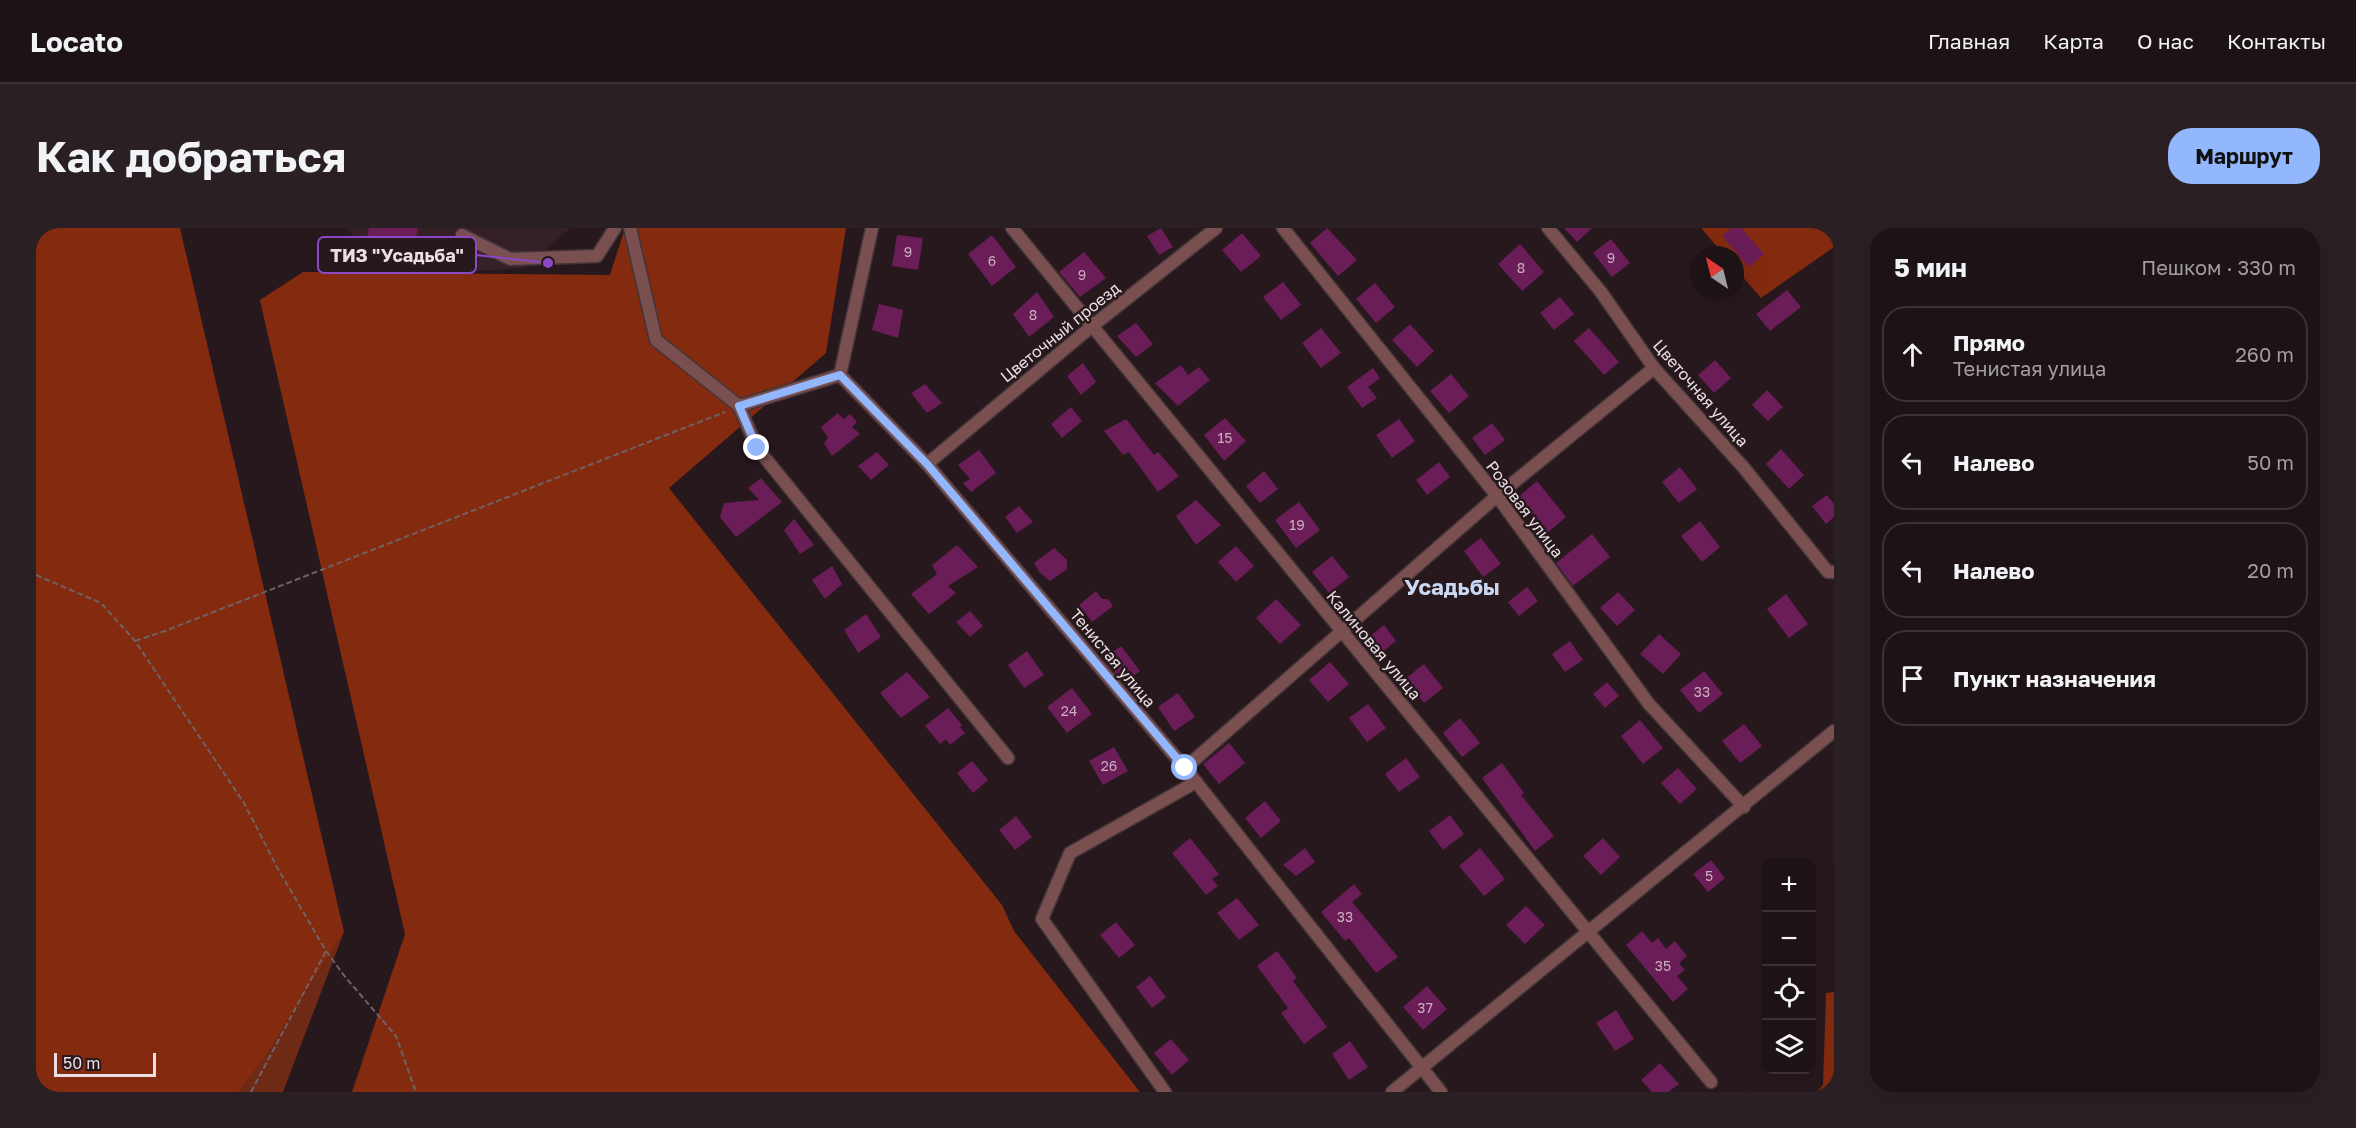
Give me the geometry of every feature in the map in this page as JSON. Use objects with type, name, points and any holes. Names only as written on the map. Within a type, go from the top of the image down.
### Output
[{"type":"street","points":[[462,235],[510,259],[597,256],[615,228]]},
{"type":"street","points":[[630,228],[656,340],[739,406],[757,448],[1008,758]]},
{"type":"street","points":[[739,406],[840,375],[872,228]]},
{"type":"street","name":"Калиновая улица","points":[[1012,228],[1711,1082]]},
{"type":"street","name":"Цветочный проезд","points":[[927,464],[1091,327],[1216,228]]},
{"type":"street","name":"Розовая улица","points":[[1283,228],[1497,496],[1648,704],[1744,807]]},
{"type":"street","name":"Цветочная улица","points":[[1548,228],[1601,292],[1654,368],[1744,468],[1828,572],[1834,572]]},
{"type":"street","points":[[1185,768],[1497,496],[1654,368]]},
{"type":"street","name":"Тенистая улица","points":[[840,375],[927,464],[1185,768],[1424,1067],[1441,1092]]},
{"type":"street","points":[[1392,1092],[1744,807],[1834,731]]},
{"type":"street","points":[[1165,1092],[1042,919],[1070,853],[1196,782]]},
{"type":"path","points":[[135,641],[739,406]]},
{"type":"path","points":[[36,575],[100,603],[135,641],[244,803],[277,867],[326,951],[396,1036],[416,1092]]},
{"type":"path","points":[[251,1092],[326,951]]},
{"type":"shaded area","points":[[36,228],[180,228],[344,932],[263,1060],[239,1092],[36,1092]]},
{"type":"shaded area","points":[[347,228],[570,228],[525,268],[375,277],[363,249]]},
{"type":"shaded area","points":[[625,228],[846,228],[826,353],[669,488],[1002,905],[1014,931],[1140,1092],[352,1092],[405,934],[260,300],[303,272],[610,275]]},
{"type":"shaded area","points":[[1701,228],[1834,228],[1834,247],[1761,298],[1744,278],[1744,246],[1716,246]]},
{"type":"shaded area","points":[[344,932],[283,1092],[239,1092],[263,1060]]},
{"type":"shaded area","points":[[1834,992],[1834,1092],[1817,1092],[1823,1085],[1826,993]]},
{"type":"building","points":[[369,228],[418,228],[413,251],[366,242]]},
{"type":"building","points":[[1161,228],[1173,247],[1159,255],[1147,236]]},
{"type":"building","points":[[1327,228],[1357,260],[1338,276],[1310,243]]},
{"type":"building","points":[[1564,228],[1592,228],[1577,242]]},
{"type":"building","points":[[1732,228],[1741,228],[1764,254],[1749,267],[1744,261],[1744,246],[1731,246],[1722,236]]},
{"type":"building","points":[[1242,233],[1261,256],[1241,272],[1222,250]]},
{"type":"building","points":[[897,235],[923,238],[918,270],[892,266]]},
{"type":"building","points":[[992,235],[1016,267],[992,286],[968,254]]},
{"type":"building","points":[[1611,239],[1630,263],[1612,277],[1593,253]]},
{"type":"building","points":[[1520,244],[1544,272],[1522,291],[1498,264]]},
{"type":"building","points":[[1084,252],[1106,278],[1080,297],[1059,272]]},
{"type":"building","points":[[1283,282],[1301,305],[1281,320],[1263,297]]},
{"type":"building","points":[[1375,283],[1395,307],[1376,323],[1356,299]]},
{"type":"building","points":[[1787,290],[1801,307],[1770,331],[1756,314]]},
{"type":"building","points":[[1037,292],[1054,317],[1029,337],[1013,314]]},
{"type":"building","points":[[1560,297],[1574,314],[1554,330],[1540,313]]},
{"type":"building","points":[[879,304],[903,310],[898,338],[872,330]]},
{"type":"building","points":[[1136,323],[1153,344],[1136,357],[1117,336]]},
{"type":"building","points":[[1410,324],[1434,351],[1417,367],[1392,340]]},
{"type":"building","points":[[1321,328],[1341,353],[1321,368],[1302,343]]},
{"type":"building","points":[[1589,328],[1619,362],[1604,375],[1574,341]]},
{"type":"building","points":[[1715,360],[1731,378],[1714,393],[1698,375]]},
{"type":"building","points":[[1083,363],[1096,382],[1081,395],[1067,376]]},
{"type":"building","points":[[1181,365],[1188,375],[1199,367],[1210,380],[1178,406],[1155,383]]},
{"type":"building","points":[[1373,368],[1380,378],[1368,387],[1377,398],[1362,408],[1347,387]]},
{"type":"building","points":[[1451,374],[1469,396],[1449,413],[1430,391]]},
{"type":"building","points":[[925,384],[942,403],[927,413],[911,393]]},
{"type":"building","points":[[1767,390],[1783,407],[1768,421],[1752,405]]},
{"type":"building","points":[[1071,407],[1082,421],[1062,438],[1051,424]]},
{"type":"building","points":[[838,413],[844,419],[850,414],[857,422],[852,427],[860,434],[832,456],[824,443],[828,438],[821,427]]},
{"type":"building","points":[[1225,418],[1246,441],[1224,461],[1204,435]]},
{"type":"building","points":[[1126,419],[1154,455],[1158,452],[1179,476],[1158,492],[1129,452],[1123,455],[1104,431]]},
{"type":"building","points":[[1399,419],[1415,441],[1392,458],[1376,435]]},
{"type":"building","points":[[1492,423],[1505,440],[1485,455],[1472,438]]},
{"type":"building","points":[[1781,449],[1804,475],[1789,489],[1766,464]]},
{"type":"building","points":[[979,450],[996,473],[971,492],[963,483],[970,479],[958,465]]},
{"type":"building","points":[[877,452],[889,465],[871,480],[858,466]]},
{"type":"building","points":[[1439,462],[1450,477],[1427,495],[1416,480]]},
{"type":"building","points":[[1680,467],[1697,489],[1679,503],[1662,482]]},
{"type":"building","points":[[1264,471],[1278,489],[1260,503],[1246,486]]},
{"type":"building","points":[[761,478],[782,502],[736,537],[720,517],[724,503],[759,500],[748,488]]},
{"type":"building","points":[[1537,481],[1566,517],[1547,533],[1517,498]]},
{"type":"building","points":[[1827,495],[1834,504],[1834,517],[1826,524],[1812,506]]},
{"type":"building","points":[[1196,500],[1221,525],[1196,545],[1176,516]]},
{"type":"building","points":[[1299,502],[1320,530],[1296,548],[1275,520]]},
{"type":"building","points":[[1019,506],[1033,522],[1017,533],[1005,517]]},
{"type":"building","points":[[794,519],[814,545],[800,554],[784,530]]},
{"type":"building","points":[[1700,521],[1720,547],[1702,562],[1681,536]]},
{"type":"building","points":[[1592,534],[1610,557],[1573,586],[1556,563]]},
{"type":"building","points":[[1481,538],[1501,564],[1483,577],[1464,551]]},
{"type":"building","points":[[957,545],[978,567],[948,586],[956,593],[929,614],[911,594],[937,574],[932,565]]},
{"type":"building","points":[[1236,546],[1254,566],[1236,582],[1218,562]]},
{"type":"building","points":[[1054,548],[1067,560],[1067,569],[1050,581],[1039,572],[1034,563]]},
{"type":"building","points":[[1332,556],[1349,577],[1329,593],[1312,572]]},
{"type":"building","points":[[832,566],[842,584],[825,599],[812,580]]},
{"type":"building","points":[[1527,587],[1538,601],[1519,616],[1508,602]]},
{"type":"building","points":[[1096,591],[1102,599],[1108,599],[1113,606],[1092,622],[1079,605]]},
{"type":"building","points":[[1618,592],[1635,610],[1617,626],[1600,608]]},
{"type":"building","points":[[1786,594],[1808,624],[1789,638],[1767,609]]},
{"type":"building","points":[[1276,599],[1301,625],[1280,644],[1256,618]]},
{"type":"building","points":[[970,611],[983,626],[970,637],[956,622]]},
{"type":"building","points":[[866,614],[881,637],[858,653],[844,630]]},
{"type":"building","points":[[1384,625],[1396,641],[1381,653],[1369,637]]},
{"type":"building","points":[[1659,634],[1681,654],[1663,674],[1640,654]]},
{"type":"building","points":[[1570,641],[1583,660],[1565,672],[1552,654]]},
{"type":"building","points":[[1121,646],[1140,671],[1124,683],[1103,659]]},
{"type":"building","points":[[1027,651],[1044,675],[1024,688],[1008,665]]},
{"type":"building","points":[[1330,662],[1349,684],[1328,702],[1309,680]]},
{"type":"building","points":[[1424,664],[1443,688],[1424,703],[1405,679]]},
{"type":"building","points":[[1704,671],[1723,694],[1699,713],[1680,690]]},
{"type":"building","points":[[907,672],[930,697],[901,718],[880,693]]},
{"type":"building","points":[[1607,682],[1619,696],[1605,708],[1593,694]]},
{"type":"building","points":[[1072,688],[1092,714],[1067,733],[1047,707]]},
{"type":"building","points":[[1178,693],[1195,717],[1174,731],[1158,707]]},
{"type":"building","points":[[1368,704],[1386,728],[1367,742],[1349,718]]},
{"type":"building","points":[[948,708],[962,725],[960,727],[965,733],[950,745],[946,739],[940,744],[925,726]]},
{"type":"building","points":[[1460,718],[1480,743],[1462,757],[1443,733]]},
{"type":"building","points":[[1640,720],[1663,748],[1643,764],[1621,736]]},
{"type":"building","points":[[1744,724],[1762,746],[1740,763],[1722,741]]},
{"type":"building","points":[[1229,743],[1245,763],[1219,784],[1203,764]]},
{"type":"building","points":[[1114,747],[1128,771],[1103,785],[1089,761]]},
{"type":"building","points":[[1406,758],[1420,777],[1399,792],[1385,774]]},
{"type":"building","points":[[972,761],[988,780],[973,793],[957,773]]},
{"type":"building","points":[[1502,763],[1524,793],[1521,795],[1554,836],[1535,851],[1482,778]]},
{"type":"building","points":[[1678,768],[1697,789],[1680,804],[1661,783]]},
{"type":"building","points":[[1265,801],[1281,821],[1261,838],[1245,818]]},
{"type":"building","points":[[1450,815],[1464,834],[1443,850],[1429,831]]},
{"type":"building","points":[[1016,816],[1032,837],[1015,850],[999,830]]},
{"type":"building","points":[[1190,838],[1219,874],[1212,879],[1218,886],[1206,895],[1172,853]]},
{"type":"building","points":[[1603,838],[1620,857],[1601,875],[1583,856]]},
{"type":"building","points":[[1305,848],[1315,862],[1296,876],[1283,865]]},
{"type":"building","points":[[1480,848],[1505,879],[1484,896],[1459,866]]},
{"type":"building","points":[[1711,860],[1725,878],[1708,892],[1693,874]]},
{"type":"building","points":[[1354,884],[1362,894],[1352,902],[1398,957],[1376,973],[1349,938],[1345,941],[1321,912]]},
{"type":"building","points":[[1237,898],[1259,925],[1239,940],[1217,913]]},
{"type":"building","points":[[1526,906],[1545,925],[1525,944],[1506,925]]},
{"type":"building","points":[[1116,922],[1135,945],[1119,958],[1100,935]]},
{"type":"building","points":[[1642,931],[1652,943],[1658,938],[1666,949],[1675,941],[1687,956],[1679,963],[1685,970],[1677,976],[1688,989],[1673,1002],[1626,945]]},
{"type":"building","points":[[1277,951],[1297,978],[1293,981],[1327,1027],[1304,1044],[1281,1013],[1288,1008],[1257,966]]},
{"type":"building","points":[[1150,976],[1166,997],[1152,1008],[1136,987]]},
{"type":"building","points":[[1427,986],[1447,1009],[1423,1030],[1403,1007]]},
{"type":"building","points":[[1616,1010],[1634,1039],[1615,1051],[1596,1023]]},
{"type":"building","points":[[1171,1039],[1189,1060],[1172,1075],[1154,1053]]},
{"type":"building","points":[[1350,1041],[1368,1067],[1349,1080],[1332,1054]]},
{"type":"building","points":[[1660,1063],[1679,1084],[1668,1092],[1652,1092],[1641,1080]]},
{"type":"place","name":"ТИЗ \"Усадьба\"","points":[[548,263]]},
{"type":"district","name":"Усадьбы","points":[[1452,587]]},
{"type":"route","points":[[757,448],[739,406],[840,375],[927,464],[1185,768]]}]
